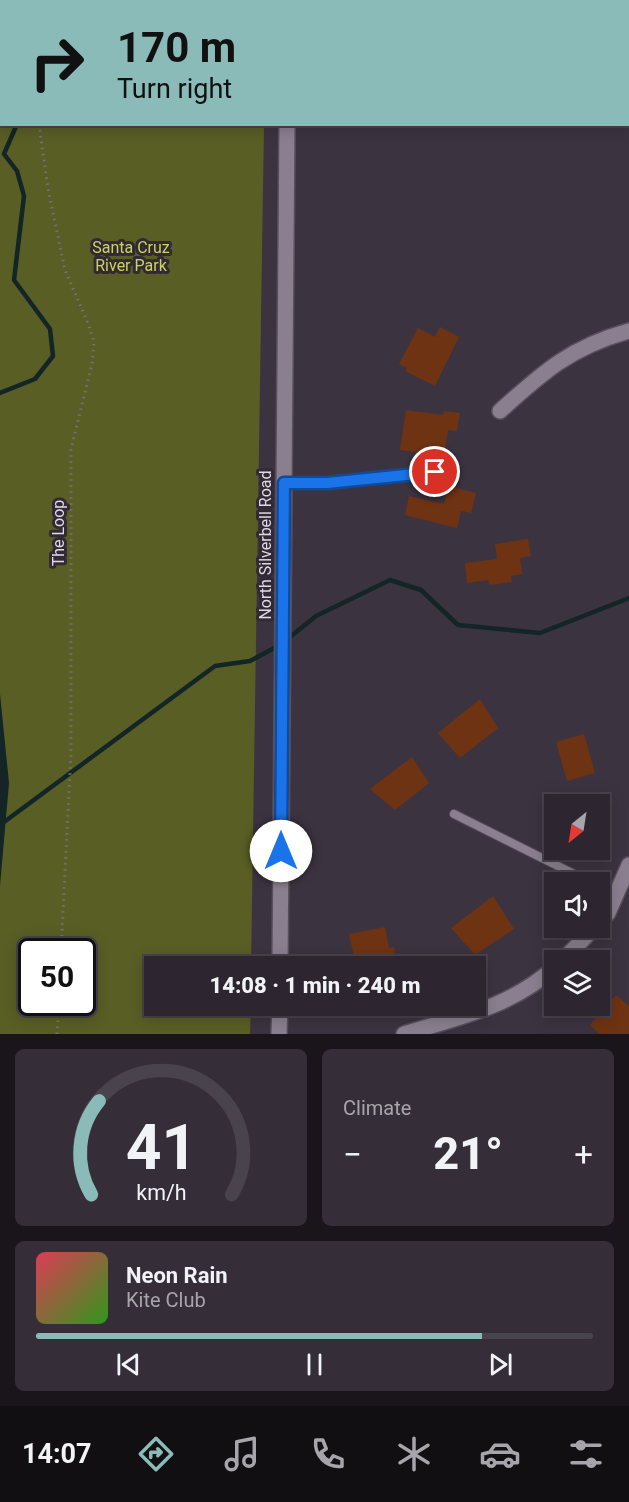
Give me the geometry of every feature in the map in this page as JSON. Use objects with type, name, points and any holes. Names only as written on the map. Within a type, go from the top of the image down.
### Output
[{"type":"main road","name":"North Silverbell Road","points":[[280,956],[287,126]]},
{"type":"main road","points":[[500,411],[531,382],[564,357],[629,331]]},
{"type":"main road","points":[[610,908],[629,865]]},
{"type":"main road","points":[[573,950],[584,938]]},
{"type":"main road","points":[[404,1034],[499,1005],[544,977]]},
{"type":"main road","points":[[279,1034],[280,1016]]},
{"type":"lane","points":[[284,483],[327,483],[435,472]]},
{"type":"lane","points":[[454,814],[570,872]]},
{"type":"lane","points":[[610,892],[616,895]]},
{"type":"path","name":"The Loop","points":[[39,126],[48,189],[65,270],[94,342],[92,364],[72,449],[70,753],[62,938]]},
{"type":"path","points":[[57,1034],[58,1016]]},
{"type":"green space","name":"Santa Cruz River Park","points":[[0,126],[264,126],[251,956],[144,956],[144,1016],[251,1016],[250,1034],[0,1034]]},
{"type":"shaded area","points":[[0,694],[9,783],[0,886]]},
{"type":"building","points":[[440,327],[459,337],[435,386],[405,371],[407,368],[399,364],[418,328],[435,337]]},
{"type":"building","points":[[406,410],[443,415],[444,411],[460,413],[457,431],[448,430],[444,456],[400,450]]},
{"type":"building","points":[[448,486],[476,493],[471,513],[461,511],[457,528],[405,515],[409,496],[444,504]]},
{"type":"building","points":[[528,539],[531,556],[520,558],[522,574],[511,576],[512,582],[489,585],[488,580],[467,583],[465,563],[497,559],[495,544]]},
{"type":"building","points":[[480,699],[498,728],[460,758],[438,733]]},
{"type":"building","points":[[584,734],[595,773],[567,781],[556,742]]},
{"type":"building","points":[[412,757],[429,783],[395,810],[370,789]]},
{"type":"building","points":[[493,896],[514,929],[475,955],[451,928]]},
{"type":"building","points":[[385,927],[389,948],[394,947],[396,956],[354,956],[349,934]]},
{"type":"building","points":[[616,995],[629,1006],[629,1034],[600,1034],[590,1025],[598,1016],[610,1016],[610,1002]]},
{"type":"waterway","points":[[0,393],[35,379],[53,356],[50,329],[14,280],[24,196],[17,171],[4,154],[16,126]]},
{"type":"waterway","points":[[285,641],[316,616],[390,580],[421,590],[458,625],[540,633],[629,598]]},
{"type":"waterway","points":[[0,825],[215,666],[250,661],[278,646]]},
{"type":"route","points":[[281,851],[284,483],[327,483],[435,472]]}]
